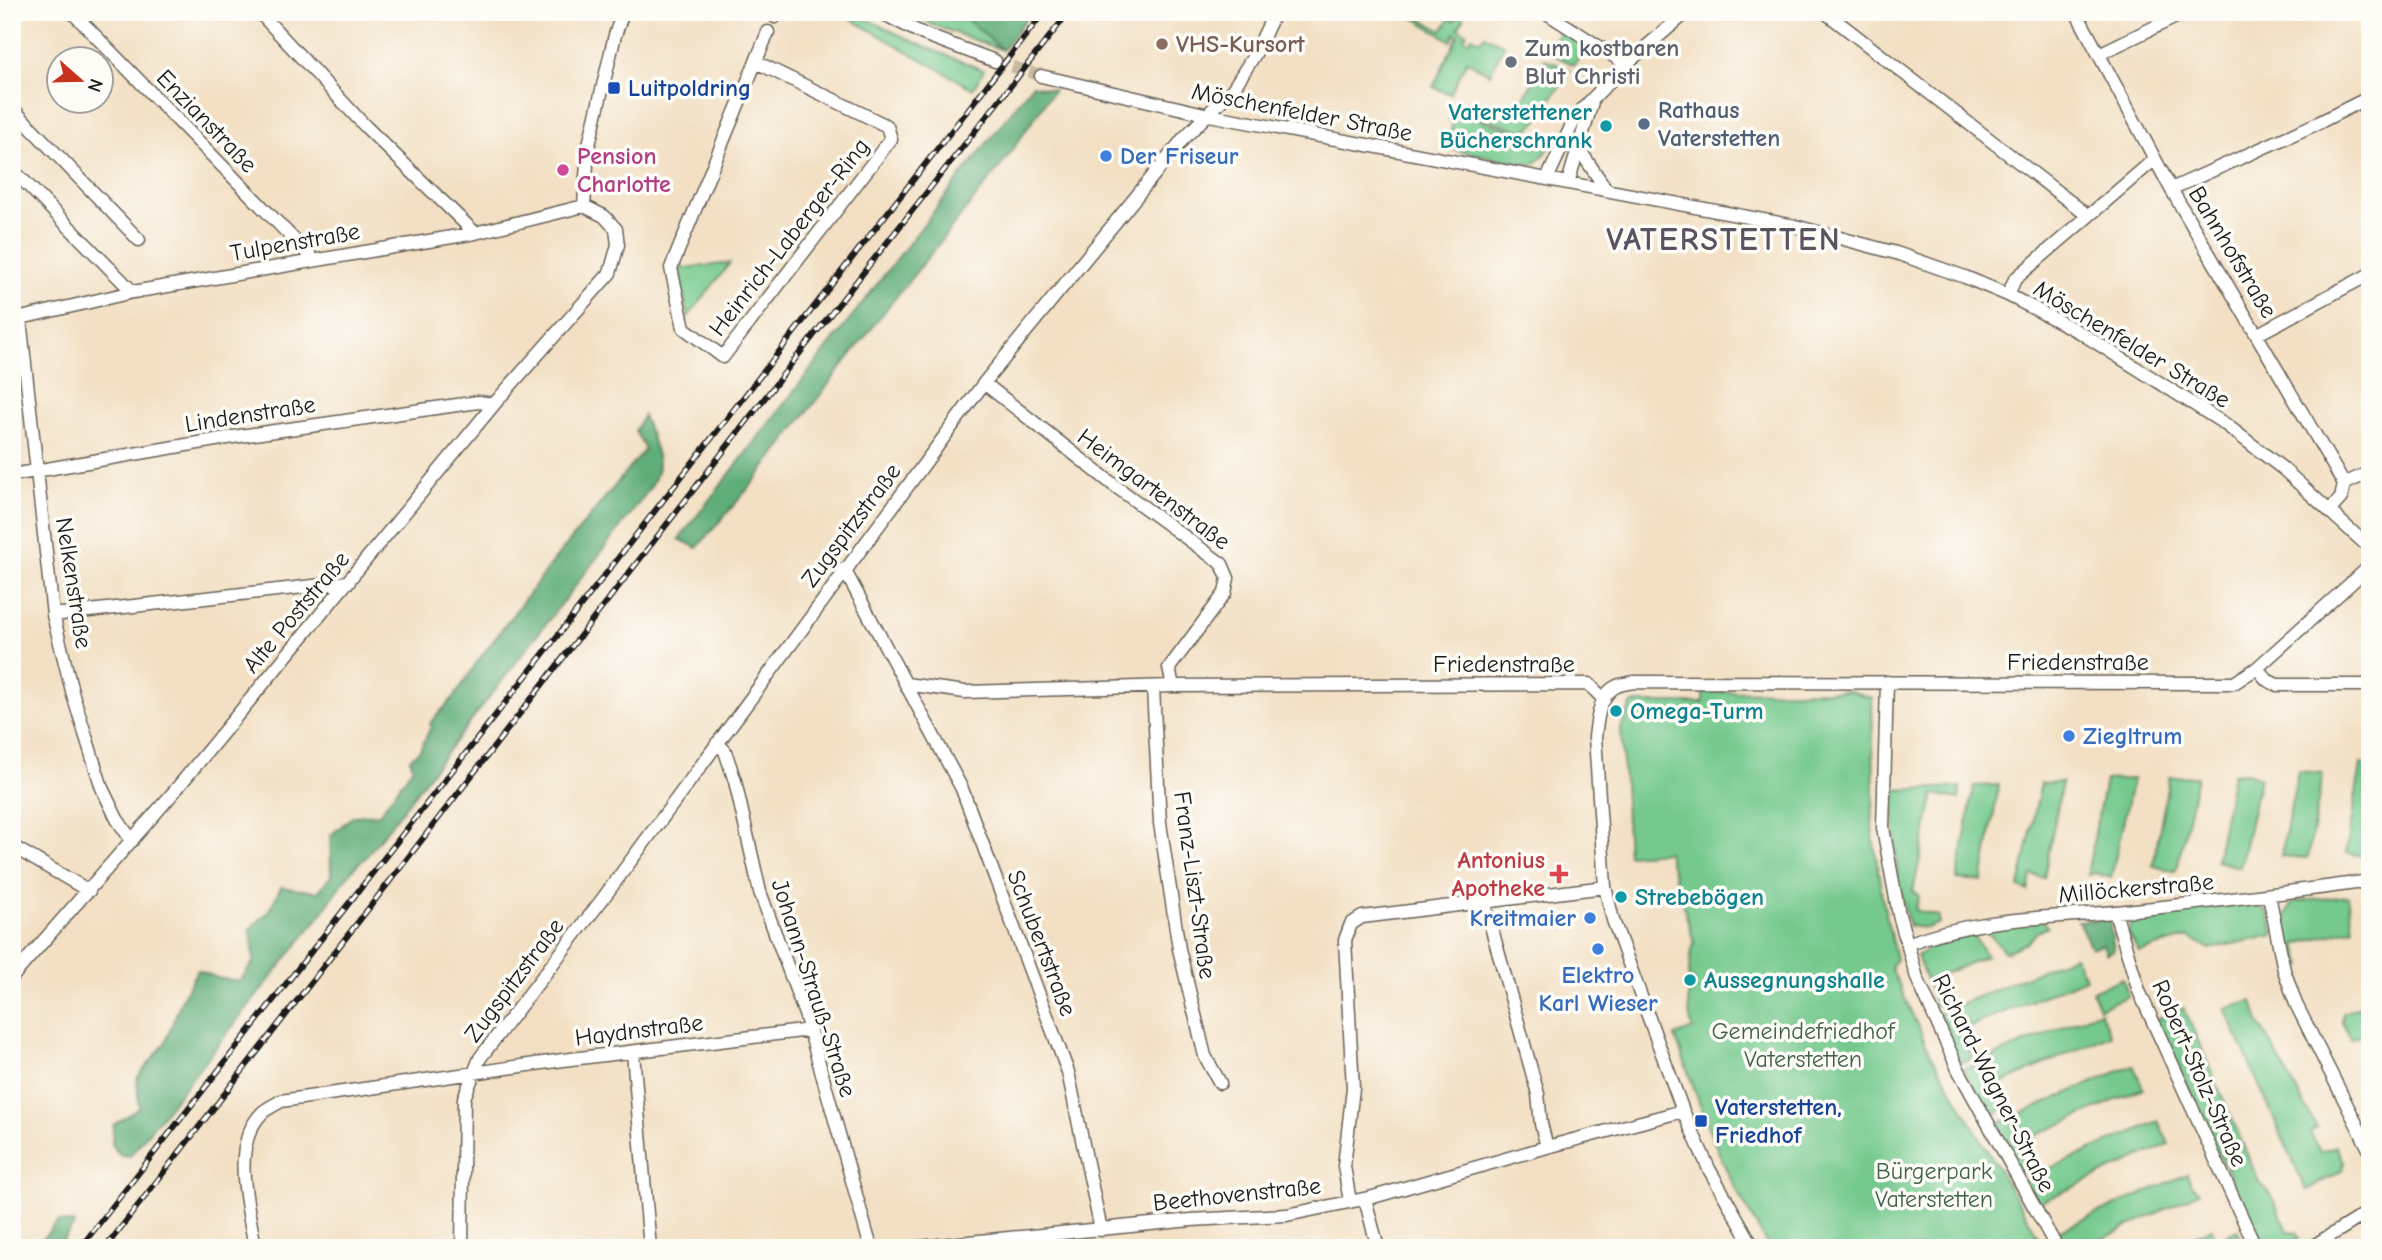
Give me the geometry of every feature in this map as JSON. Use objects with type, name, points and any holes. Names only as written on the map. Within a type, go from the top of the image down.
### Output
[{"type":"street","name":"Enzianstraße","points":[[72,12],[313,259]]},
{"type":"street","points":[[584,206],[588,149],[622,12]]},
{"type":"street","points":[[880,12],[923,34],[995,61]]},
{"type":"street","name":"Zugspitzstraße","points":[[462,1248],[464,1098],[480,1058],[601,901],[984,383],[1179,144],[1233,89],[1248,66],[1275,12]]},
{"type":"street","points":[[1545,12],[1626,64]]},
{"type":"street","points":[[1547,179],[1576,116],[1626,64],[1687,12]]},
{"type":"street","points":[[1825,12],[2087,215]]},
{"type":"street","name":"Bahnhofstraße","points":[[2076,12],[2171,189],[2344,484]]},
{"type":"street","points":[[2099,54],[2186,12]]},
{"type":"street","points":[[263,14],[366,127],[475,233]]},
{"type":"street","name":"Heinrich-Laberger-Ring","points":[[755,62],[887,127],[891,139],[723,357],[684,328],[671,268],[755,62],[768,32]]},
{"type":"street","name":"Möschenfelder Straße","points":[[1041,76],[1209,115],[1796,226],[1896,253],[1965,277],[2008,295],[2081,333],[2173,389],[2257,447],[2370,548]]},
{"type":"street","points":[[2171,189],[2370,97]]},
{"type":"street","points":[[1568,183],[1594,98]]},
{"type":"street","points":[[12,108],[139,240]]},
{"type":"street","points":[[1579,149],[1606,189]]},
{"type":"street","points":[[2008,295],[2015,279],[2155,159]]},
{"type":"street","points":[[12,169],[133,292]]},
{"type":"street","name":"Tulpenstraße","points":[[16,319],[133,292],[475,233],[584,206]]},
{"type":"street","name":"Alte Poststraße","points":[[12,977],[132,841],[494,404],[610,273],[618,245],[616,229],[604,216],[584,206]]},
{"type":"street","points":[[2258,334],[2370,274]]},
{"type":"street","name":"Nelkenstraße","points":[[16,319],[53,615],[73,695],[102,788],[117,819],[132,841]]},
{"type":"street","name":"Heimgartenstraße","points":[[984,383],[1115,486],[1222,564],[1228,578],[1225,593],[1169,668],[1173,686]]},
{"type":"street","name":"Lindenstraße","points":[[12,475],[260,433],[478,401],[494,404]]},
{"type":"street","points":[[2330,510],[2341,498],[2344,484],[2370,472]]},
{"type":"street","name":"Friedenstraße","points":[[906,684],[965,692],[1173,686],[1589,684],[1604,700],[1617,686],[1634,682],[2234,682],[2257,668],[2370,566]]},
{"type":"street","points":[[845,569],[906,684]]},
{"type":"street","points":[[53,615],[349,582]]},
{"type":"street","points":[[2257,668],[2267,680],[2277,685],[2370,685]]},
{"type":"street","name":"Richard-Wagner-Straße","points":[[1887,682],[1883,828],[1899,915],[1917,978],[1958,1069],[2057,1248]]},
{"type":"street","name":"Schubertstraße","points":[[906,684],[962,789],[1065,1063],[1101,1230]]},
{"type":"street","name":"Franz-Liszt-Straße","points":[[1153,688],[1160,823],[1179,949],[1205,1056],[1220,1083]]},
{"type":"street","points":[[1604,700],[1598,713],[1595,737],[1605,887],[1613,920],[1684,1111],[1709,1169],[1754,1248]]},
{"type":"street","name":"Johann-Strauß-Straße","points":[[717,743],[724,751],[735,781],[760,892],[810,1030],[871,1248]]},
{"type":"street","points":[[12,846],[89,891]]},
{"type":"street","name":"Millöckerstraße","points":[[1907,944],[1942,932],[2008,920],[2115,912],[2370,881]]},
{"type":"street","points":[[1350,1202],[1344,1166],[1353,1088],[1345,940],[1351,924],[1362,917],[1605,887]]},
{"type":"street","points":[[2269,895],[2284,970],[2296,1004],[2370,1151]]},
{"type":"street","points":[[1484,901],[1538,1094],[1547,1147]]},
{"type":"street","name":"Robert-Stolz-Straße","points":[[2115,912],[2139,991],[2256,1248]]},
{"type":"street","name":"Haydnstraße","points":[[473,1073],[810,1030]]},
{"type":"street","points":[[633,1053],[650,1248]]},
{"type":"street","name":"Zugspitzstraße","points":[[255,1248],[243,1163],[248,1137],[262,1112],[281,1101],[473,1073]]},
{"type":"street","name":"Beethovenstraße","points":[[909,1248],[1191,1220],[1287,1215],[1364,1199],[1684,1111]]},
{"type":"street","points":[[1364,1199],[1378,1248]]},
{"type":"street","points":[[2310,1248],[2370,1211]]},
{"type":"green space","points":[[839,12],[852,12],[925,47],[984,70],[973,89]]},
{"type":"green space","points":[[908,12],[933,12],[968,20],[1003,50],[933,25]]},
{"type":"green space","points":[[933,12],[1031,12],[1003,50],[968,20]]},
{"type":"green space","points":[[1405,12],[1424,12],[1420,18],[1442,31],[1450,18],[1454,21],[1458,15],[1464,19],[1458,28],[1467,33],[1464,38],[1469,41],[1472,36],[1481,41],[1484,35],[1504,45],[1490,74],[1467,61],[1450,94],[1433,87],[1458,35],[1455,33],[1451,41]]},
{"type":"green space","points":[[1561,28],[1588,45],[1574,65],[1548,52]]},
{"type":"green space","points":[[1545,59],[1570,70],[1537,121],[1527,130],[1522,131],[1470,113],[1476,102],[1500,111],[1512,110],[1534,81]]},
{"type":"green space","points":[[1032,85],[1054,90],[1004,162],[752,484],[697,548],[679,539]]},
{"type":"green space","points":[[1451,113],[1463,114],[1552,143],[1534,164],[1440,147],[1445,132],[1450,133],[1453,121],[1449,120]]},
{"type":"green space","points":[[730,263],[688,317],[678,269]]},
{"type":"green space","points":[[643,416],[658,460],[655,477],[645,495],[365,858],[346,878],[320,916],[130,1156],[121,1155],[112,1146],[113,1125],[139,1108],[137,1078],[165,1043],[181,1001],[197,970],[218,978],[240,981],[254,961],[250,929],[269,911],[281,887],[318,892],[331,876],[330,836],[353,816],[379,814],[413,767],[410,759],[420,750],[431,722],[455,696],[480,658],[551,564],[645,449],[635,431]]},
{"type":"green space","name":"Gemeindefriedhof Vaterstetten","points":[[1850,691],[1872,698],[1872,829],[1882,897],[1896,959],[1891,968],[1929,1051],[2045,1248],[1769,1248],[1732,1182],[1711,1135],[1675,1036],[1693,1029],[1688,986],[1694,942],[1667,852],[1628,855],[1621,728],[1632,703],[1703,703],[1703,692]]},
{"type":"green space","points":[[2361,764],[2370,766],[2369,857],[2346,853]]},
{"type":"green space","points":[[2298,771],[2323,773],[2308,858],[2281,856]]},
{"type":"green space","points":[[2249,773],[2260,778],[2240,867],[2216,861],[2233,774]]},
{"type":"green space","points":[[2197,776],[2178,865],[2175,871],[2153,866],[2169,777]]},
{"type":"green space","points":[[2133,779],[2111,878],[2096,873],[2087,875],[2105,780]]},
{"type":"green space","points":[[2062,782],[2044,878],[2031,875],[2028,891],[2019,887],[2041,783]]},
{"type":"green space","points":[[1999,785],[1982,881],[1957,879],[1974,786]]},
{"type":"green space","points":[[1961,787],[1959,799],[1934,794],[1913,891],[1919,896],[1915,910],[1939,916],[1939,923],[1926,928],[1909,926],[1897,878],[1893,790]]},
{"type":"green space","points":[[2348,896],[2353,928],[2297,944],[2303,966],[2295,966],[2285,926],[2293,902]]},
{"type":"green space","points":[[2252,902],[2268,915],[2274,935],[2210,949],[2189,937],[2139,952],[2128,933],[2134,915]]},
{"type":"green space","points":[[2109,919],[2114,950],[2107,954],[2102,944],[2091,948],[2078,921]]},
{"type":"green space","points":[[2043,920],[2048,927],[2037,932],[2027,943],[2005,952],[1983,927]]},
{"type":"green space","points":[[1971,931],[1986,956],[1939,976],[1948,1000],[1936,1006],[1917,956],[1942,940]]},
{"type":"green space","points":[[2074,956],[2086,978],[1961,1030],[1973,1058],[1961,1063],[1939,1013]]},
{"type":"green space","points":[[2123,978],[2128,996],[2099,1008],[2092,991]]},
{"type":"green space","points":[[2253,1001],[2259,1022],[2317,1128],[2310,1132],[2320,1152],[2336,1146],[2344,1162],[2343,1170],[2306,1190],[2225,1009]]},
{"type":"green space","points":[[2370,1002],[2370,1031],[2351,1039],[2342,1022],[2343,1013]]},
{"type":"green space","points":[[2184,1008],[2259,1182],[2271,1194],[2289,1233],[2297,1232],[2300,1238],[2287,1248],[2263,1248],[2156,1019]]},
{"type":"green space","points":[[2100,1011],[2110,1035],[1993,1087],[2003,1110],[1988,1117],[1964,1069]]},
{"type":"green space","points":[[2133,1065],[2143,1088],[2016,1144],[2026,1168],[2019,1173],[1992,1126]]},
{"type":"green space","points":[[2158,1121],[2169,1144],[2036,1204],[2023,1180]]},
{"type":"green space","points":[[2187,1174],[2199,1193],[2084,1248],[2062,1248],[2053,1233]]},
{"type":"green space","points":[[58,1221],[75,1224],[57,1248],[34,1248]]},
{"type":"green space","points":[[2212,1228],[2216,1240],[2238,1230],[2242,1244],[2232,1248],[2169,1248]]},
{"type":"tunnel","points":[[995,61],[1041,76]]},
{"type":"railway","points":[[80,1248],[1044,12]]},
{"type":"railway","points":[[105,1248],[792,363],[1069,12]]},
{"type":"place","name":"VHS-Kursort","points":[[1162,44]]},
{"type":"place","name":"Zum kostbaren Blut Christi","points":[[1511,62]]},
{"type":"place","name":"Luitpoldring","points":[[614,88]]},
{"type":"place","name":"Rathaus Vaterstetten","points":[[1644,124]]},
{"type":"place","name":"Vaterstettener Bücherschrank","points":[[1606,126]]},
{"type":"place","name":"Der Friseur","points":[[1106,156]]},
{"type":"place","name":"Pension Charlotte","points":[[563,170]]},
{"type":"place","name":"Omega-Turm","points":[[1616,711]]},
{"type":"place","name":"Ziegltrum","points":[[2069,736]]},
{"type":"place","name":"Antonius Apotheke","points":[[1559,874]]},
{"type":"place","name":"Strebebögen","points":[[1621,897]]},
{"type":"place","name":"Kreitmaier","points":[[1590,918]]},
{"type":"place","name":"Elektro Karl Wieser","points":[[1598,949]]},
{"type":"place","name":"Aussegnungshalle","points":[[1690,980]]},
{"type":"place","name":"Vaterstetten, Friedhof","points":[[1701,1121]]},
{"type":"district","name":"VATERSTETTEN","points":[[1724,239]]},
{"type":"park label","name":"Bürgerpark Vaterstetten","points":[[1934,1185]]}]
